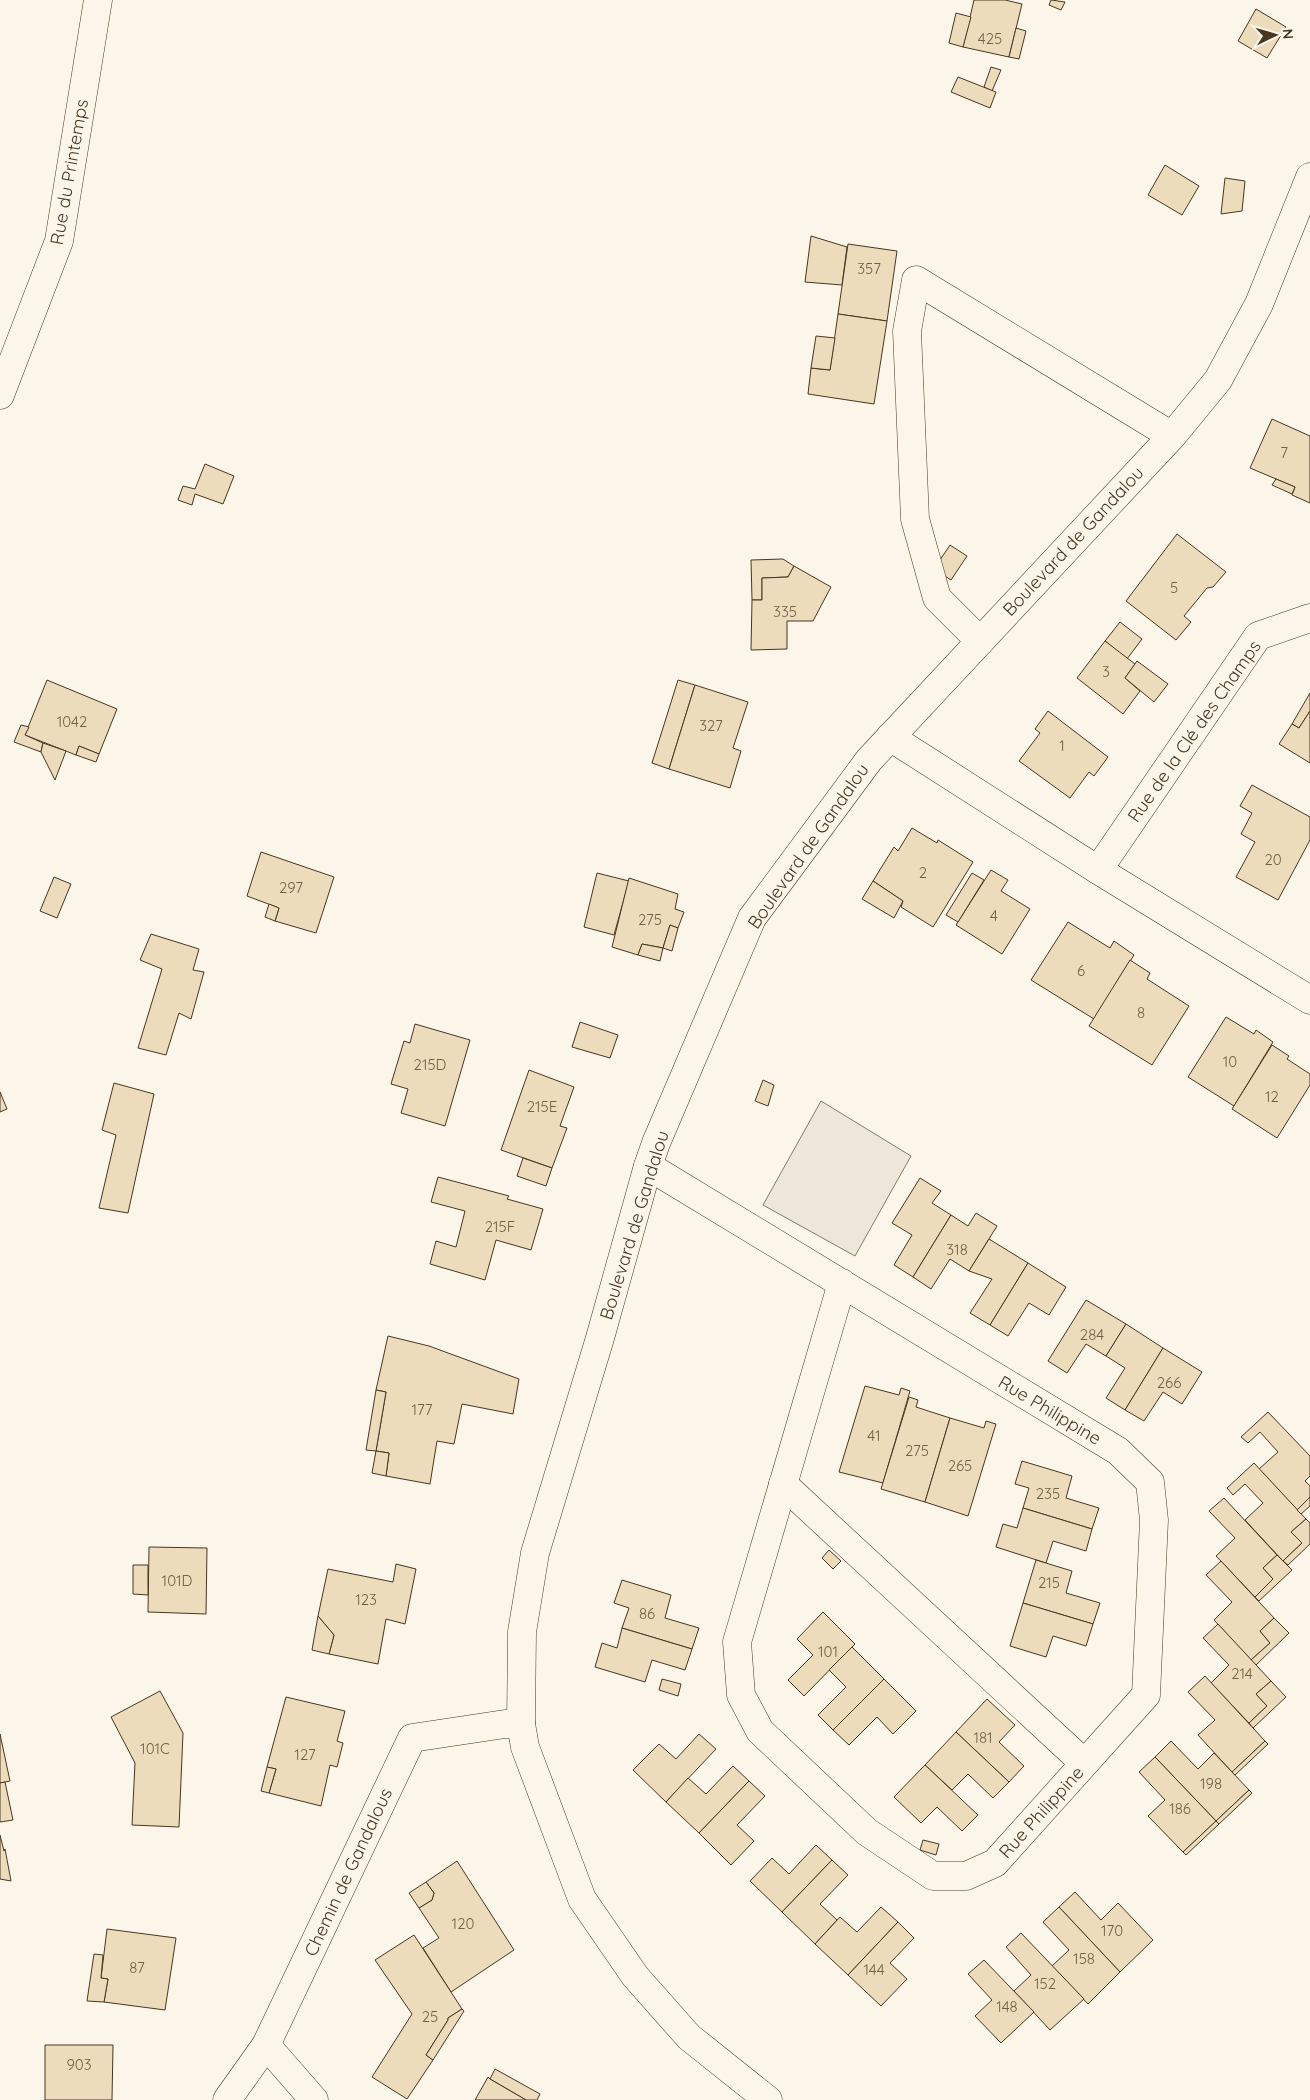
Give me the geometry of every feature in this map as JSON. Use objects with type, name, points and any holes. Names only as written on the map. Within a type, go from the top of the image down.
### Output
[{"type":"street","name":"Rue du Printemps","points":[[0,396],[59,241],[98,0]]},
{"type":"street","name":"Boulevard de Gandalou","points":[[768,2100],[688,2037],[635,1976],[582,1899],[525,1747],[521,1724],[522,1632],[535,1554],[600,1338],[648,1166],[656,1143],[752,918],[869,760],[1172,436],[1218,380],[1259,304],[1310,177]]},
{"type":"street","points":[[980,641],[937,598],[915,519],[907,330],[916,280],[1172,436]]},
{"type":"street","name":"Rue de la Clé des Champs","points":[[1098,870],[1258,636],[1310,618]]},
{"type":"street","points":[[890,737],[1098,870],[1310,1000]]},
{"type":"street","name":"Rue Philippine","points":[[648,1166],[842,1283],[1118,1452],[1150,1482],[1154,1520],[1146,1695],[995,1863],[966,1876],[933,1876],[867,1832],[760,1732],[741,1695],[737,1642],[842,1283]]},
{"type":"street","points":[[783,1484],[1084,1763]]},
{"type":"street","name":"Chemin de Gandalous","points":[[227,2100],[266,2045],[412,1738],[505,1724],[521,1724]]},
{"type":"street","points":[[266,2045],[314,2100]]},
{"type":"shaded area","points":[[821,1101],[911,1156],[855,1256],[763,1205]]},
{"type":"building","points":[[974,0],[1005,0],[1022,4],[1009,57],[963,47]]},
{"type":"building","points":[[1051,0],[1065,2],[1061,10],[1049,5]]},
{"type":"building","points":[[1256,9],[1286,27],[1267,58],[1238,41]]},
{"type":"building","points":[[956,13],[971,17],[963,47],[949,43]]},
{"type":"building","points":[[1016,28],[1026,31],[1019,59],[1009,57]]},
{"type":"building","points":[[991,67],[1001,70],[992,91],[984,87]]},
{"type":"building","points":[[958,77],[996,92],[990,108],[951,92]]},
{"type":"building","points":[[1165,165],[1199,186],[1182,215],[1148,195]]},
{"type":"building","points":[[1225,178],[1245,181],[1242,211],[1221,214]]},
{"type":"building","points":[[811,236],[847,247],[842,285],[805,282]]},
{"type":"building","points":[[848,244],[897,251],[887,321],[838,314]]},
{"type":"building","points":[[838,314],[887,321],[874,404],[808,394],[811,368],[830,370]]},
{"type":"building","points":[[816,336],[835,338],[830,370],[811,368]]},
{"type":"building","points":[[1272,419],[1310,436],[1310,503],[1292,495],[1295,487],[1250,468]]},
{"type":"building","points":[[205,464],[234,476],[223,504],[195,494],[192,505],[178,500],[183,486],[195,489]]},
{"type":"building","points":[[1276,479],[1295,487],[1292,494],[1272,485]]},
{"type":"building","points":[[1177,534],[1226,572],[1213,587],[1207,588],[1184,616],[1191,622],[1176,640],[1126,601]]},
{"type":"building","points":[[950,545],[967,556],[951,580],[934,569]]},
{"type":"building","points":[[783,559],[794,566],[788,577],[762,578],[762,600],[752,600],[751,560]]},
{"type":"building","points":[[794,566],[831,587],[813,621],[787,621],[787,649],[751,650],[752,600],[762,600],[762,578],[788,577]]},
{"type":"building","points":[[1120,622],[1142,639],[1127,659],[1105,641]]},
{"type":"building","points":[[1105,641],[1135,664],[1125,678],[1140,691],[1123,714],[1077,678]]},
{"type":"building","points":[[1137,661],[1168,684],[1154,702],[1125,678]]},
{"type":"building","points":[[47,680],[117,709],[99,754],[79,746],[76,755],[25,735]]},
{"type":"building","points":[[678,680],[695,685],[669,769],[652,763]]},
{"type":"building","points":[[695,685],[748,702],[733,748],[741,751],[730,788],[669,769]]},
{"type":"building","points":[[1310,693],[1310,711],[1299,728],[1292,724]]},
{"type":"building","points":[[1048,711],[1108,757],[1094,776],[1089,772],[1070,798],[1019,761],[1040,733],[1035,729]]},
{"type":"building","points":[[1310,711],[1310,763],[1279,744],[1292,724],[1299,728]]},
{"type":"building","points":[[21,725],[29,727],[25,735],[43,743],[41,752],[14,742]]},
{"type":"building","points":[[43,743],[66,751],[55,780],[41,752]]},
{"type":"building","points":[[79,746],[99,754],[96,762],[76,755]]},
{"type":"building","points":[[1252,785],[1310,817],[1310,840],[1278,900],[1236,877],[1255,842],[1241,834],[1252,813],[1240,806]]},
{"type":"building","points":[[912,828],[937,843],[938,840],[973,862],[933,927],[901,907],[903,901],[873,881],[894,847],[898,851]]},
{"type":"building","points":[[261,852],[334,877],[316,933],[275,921],[279,908],[247,896]]},
{"type":"building","points":[[991,870],[1008,880],[1001,891],[1030,909],[1002,954],[956,925]]},
{"type":"building","points":[[597,873],[629,881],[614,935],[584,927]]},
{"type":"building","points":[[972,873],[984,880],[958,922],[946,915]]},
{"type":"building","points":[[54,877],[71,884],[57,918],[40,911]]},
{"type":"building","points":[[629,878],[678,894],[675,909],[684,912],[678,928],[670,925],[663,948],[642,944],[638,955],[612,947]]},
{"type":"building","points":[[873,881],[903,901],[894,918],[862,899]]},
{"type":"building","points":[[269,904],[279,908],[275,921],[265,917]]},
{"type":"building","points":[[1068,922],[1110,948],[1114,941],[1134,955],[1094,1019],[1031,980]]},
{"type":"building","points":[[670,925],[678,928],[672,951],[663,948]]},
{"type":"building","points":[[151,934],[199,949],[193,970],[204,972],[191,1019],[179,1013],[166,1055],[138,1048],[162,969],[140,960]]},
{"type":"building","points":[[642,944],[663,948],[660,961],[638,955]]},
{"type":"building","points":[[1130,960],[1150,973],[1147,979],[1189,1006],[1152,1065],[1089,1026]]},
{"type":"building","points":[[1226,1017],[1254,1034],[1256,1030],[1273,1042],[1234,1106],[1188,1077]]},
{"type":"building","points":[[580,1022],[618,1035],[610,1058],[572,1047]]},
{"type":"building","points":[[415,1024],[470,1040],[445,1126],[401,1113],[408,1089],[391,1084],[404,1041],[410,1043]]},
{"type":"building","points":[[1272,1045],[1289,1056],[1287,1059],[1310,1074],[1310,1085],[1277,1138],[1232,1109]]},
{"type":"building","points":[[529,1070],[574,1087],[560,1126],[567,1128],[552,1168],[501,1150]]},
{"type":"building","points":[[763,1080],[774,1085],[768,1106],[755,1101]]},
{"type":"building","points":[[114,1083],[154,1094],[128,1213],[99,1208],[116,1135],[102,1130]]},
{"type":"building","points":[[0,1092],[7,1109],[0,1112]]},
{"type":"building","points":[[523,1158],[552,1168],[546,1186],[517,1176]]},
{"type":"building","points":[[438,1177],[509,1196],[507,1199],[543,1209],[531,1250],[496,1240],[485,1280],[430,1264],[436,1241],[456,1247],[465,1211],[431,1202]]},
{"type":"building","points":[[920,1178],[941,1191],[932,1203],[951,1215],[913,1277],[894,1265],[912,1235],[892,1223]]},
{"type":"building","points":[[976,1213],[997,1226],[969,1271],[950,1259],[931,1289],[913,1277],[951,1215],[968,1226]]},
{"type":"building","points":[[989,1239],[1028,1263],[990,1325],[970,1313],[992,1279],[969,1271]]},
{"type":"building","points":[[1028,1263],[1066,1287],[1049,1315],[1029,1303],[1008,1336],[990,1325]]},
{"type":"building","points":[[1086,1300],[1126,1324],[1106,1356],[1086,1344],[1067,1373],[1048,1361]]},
{"type":"building","points":[[1126,1324],[1163,1348],[1125,1410],[1106,1398],[1125,1368],[1106,1356]]},
{"type":"building","points":[[388,1336],[429,1346],[519,1379],[513,1414],[462,1404],[454,1444],[437,1441],[430,1484],[386,1476],[389,1453],[376,1451],[386,1392],[376,1390]]},
{"type":"building","points":[[1163,1348],[1202,1372],[1182,1404],[1163,1392],[1144,1421],[1125,1410]]},
{"type":"building","points":[[865,1386],[899,1395],[901,1388],[910,1391],[883,1483],[839,1472]]},
{"type":"building","points":[[376,1390],[386,1392],[376,1451],[366,1450]]},
{"type":"building","points":[[909,1397],[918,1400],[916,1407],[950,1418],[925,1502],[881,1489]]},
{"type":"building","points":[[1268,1412],[1310,1456],[1310,1476],[1305,1481],[1310,1486],[1310,1497],[1297,1510],[1259,1469],[1278,1452],[1260,1432],[1248,1443],[1241,1437]]},
{"type":"building","points":[[950,1418],[984,1428],[986,1421],[996,1424],[968,1516],[925,1502]]},
{"type":"building","points":[[376,1451],[389,1453],[386,1476],[372,1473]]},
{"type":"building","points":[[1022,1461],[1072,1476],[1066,1498],[1099,1508],[1092,1529],[1023,1508],[1029,1488],[1015,1484]]},
{"type":"building","points":[[1254,1463],[1306,1519],[1291,1532],[1302,1543],[1283,1561],[1245,1520],[1263,1503],[1245,1484],[1233,1495],[1227,1488]]},
{"type":"building","points":[[1310,1497],[1310,1506],[1301,1514],[1297,1510]]},
{"type":"building","points":[[1224,1498],[1277,1555],[1263,1568],[1273,1579],[1255,1597],[1216,1556],[1235,1538],[1209,1511]]},
{"type":"building","points":[[1023,1508],[1092,1529],[1086,1551],[1053,1541],[1046,1563],[996,1547],[1003,1524],[1017,1528]]},
{"type":"building","points":[[1306,1519],[1310,1523],[1310,1544],[1288,1565],[1283,1561],[1302,1543],[1291,1532]]},
{"type":"building","points":[[149,1547],[207,1548],[206,1614],[148,1612]]},
{"type":"building","points":[[829,1550],[841,1561],[833,1569],[822,1558]]},
{"type":"building","points":[[1277,1555],[1292,1570],[1259,1601],[1255,1597],[1273,1579],[1263,1568]]},
{"type":"building","points":[[1036,1560],[1072,1571],[1066,1593],[1100,1603],[1093,1624],[1023,1603]]},
{"type":"building","points":[[1221,1561],[1274,1618],[1260,1631],[1270,1643],[1251,1660],[1214,1620],[1232,1602],[1206,1575]]},
{"type":"building","points":[[396,1564],[416,1569],[405,1624],[386,1619],[378,1664],[329,1654],[334,1635],[318,1616],[328,1569],[393,1582]]},
{"type":"building","points":[[133,1565],[148,1565],[148,1595],[133,1594]]},
{"type":"building","points":[[622,1580],[671,1595],[665,1618],[699,1628],[692,1649],[622,1628],[629,1608],[614,1603]]},
{"type":"building","points":[[1023,1603],[1093,1624],[1086,1646],[1053,1636],[1046,1657],[1010,1646]]},
{"type":"building","points":[[823,1612],[855,1644],[804,1696],[788,1680],[813,1655],[797,1639]]},
{"type":"building","points":[[318,1616],[334,1635],[329,1654],[312,1650]]},
{"type":"building","points":[[1274,1618],[1289,1633],[1256,1665],[1251,1660],[1270,1643],[1260,1631]]},
{"type":"building","points":[[1218,1624],[1271,1681],[1256,1694],[1267,1706],[1249,1723],[1211,1683],[1229,1665],[1203,1638]]},
{"type":"building","points":[[622,1628],[692,1649],[685,1670],[652,1660],[645,1682],[595,1667],[602,1643],[617,1648]]},
{"type":"building","points":[[852,1647],[884,1679],[833,1730],[818,1715],[846,1687],[829,1670]]},
{"type":"building","points":[[1205,1676],[1265,1741],[1232,1772],[1198,1735],[1215,1720],[1188,1692]]},
{"type":"building","points":[[662,1679],[681,1684],[678,1696],[659,1690]]},
{"type":"building","points":[[884,1679],[916,1711],[893,1734],[877,1717],[849,1745],[833,1730]]},
{"type":"building","points":[[1271,1681],[1286,1697],[1253,1728],[1249,1723],[1267,1706],[1256,1694]]},
{"type":"building","points":[[160,1691],[183,1733],[179,1827],[132,1825],[135,1763],[111,1717]]},
{"type":"building","points":[[286,1697],[345,1711],[337,1741],[343,1743],[337,1767],[330,1765],[321,1806],[269,1793],[276,1769],[267,1767]]},
{"type":"building","points":[[987,1699],[1015,1725],[999,1742],[1024,1766],[1009,1782],[956,1732]]},
{"type":"building","points":[[956,1732],[1009,1782],[993,1798],[968,1774],[952,1790],[925,1765]]},
{"type":"building","points":[[0,1734],[10,1781],[0,1783]]},
{"type":"building","points":[[699,1734],[716,1749],[666,1802],[633,1770],[659,1744],[676,1759]]},
{"type":"building","points":[[1171,1741],[1198,1769],[1214,1753],[1249,1790],[1216,1821],[1155,1757]]},
{"type":"building","points":[[1265,1741],[1268,1744],[1235,1775],[1232,1772]]},
{"type":"building","points":[[1155,1757],[1216,1821],[1183,1852],[1148,1816],[1165,1800],[1139,1772]]},
{"type":"building","points":[[925,1765],[978,1815],[962,1831],[937,1807],[921,1823],[894,1797]]},
{"type":"building","points":[[733,1766],[749,1781],[699,1833],[666,1802],[688,1778],[706,1794]]},
{"type":"building","points":[[267,1767],[276,1769],[269,1793],[261,1791]]},
{"type":"building","points":[[749,1781],[765,1796],[737,1825],[754,1841],[731,1865],[699,1833]]},
{"type":"building","points":[[5,1782],[13,1820],[0,1822],[0,1783]]},
{"type":"building","points":[[1249,1790],[1252,1793],[1219,1824],[1216,1821]]},
{"type":"building","points":[[1216,1821],[1219,1824],[1186,1855],[1183,1852]]},
{"type":"building","points":[[0,1835],[4,1851],[5,1849],[11,1881],[0,1879]]},
{"type":"building","points":[[923,1840],[939,1844],[936,1855],[920,1850]]},
{"type":"building","points":[[816,1845],[832,1860],[782,1912],[750,1881],[772,1858],[789,1874]]},
{"type":"building","points":[[832,1860],[848,1875],[820,1904],[837,1920],[815,1944],[782,1912]]},
{"type":"building","points":[[457,1861],[514,1950],[451,1992],[423,1948],[439,1938],[419,1908],[432,1900],[434,1893],[426,1882]]},
{"type":"building","points":[[426,1882],[434,1893],[432,1900],[419,1908],[409,1893]]},
{"type":"building","points":[[1075,1892],[1101,1920],[1118,1903],[1153,1940],[1120,1972],[1059,1907]]},
{"type":"building","points":[[881,1907],[898,1922],[848,1975],[815,1944],[840,1917],[857,1932]]},
{"type":"building","points":[[1059,1907],[1120,1972],[1088,2004],[1052,1966],[1069,1950],[1043,1922]]},
{"type":"building","points":[[898,1922],[914,1938],[890,1963],[907,1979],[881,2006],[848,1975]]},
{"type":"building","points":[[107,1929],[176,1938],[165,2010],[104,2002],[108,1979],[101,1978]]},
{"type":"building","points":[[1021,1933],[1084,1999],[1050,2030],[1014,1991],[1031,1975],[1006,1947]]},
{"type":"building","points":[[414,1935],[462,2009],[448,2018],[426,2055],[433,2060],[407,2099],[372,2077],[412,2014],[375,1960]]},
{"type":"building","points":[[94,1954],[103,1955],[101,1978],[108,1979],[104,2002],[87,2001]]},
{"type":"building","points":[[984,1960],[1034,2012],[1001,2043],[975,2016],[992,2000],[968,1974]]},
{"type":"building","points":[[462,2009],[464,2011],[433,2060],[426,2055],[448,2018]]},
{"type":"building","points":[[45,2045],[113,2045],[112,2100],[45,2100]]},
{"type":"building","points":[[495,2069],[540,2094],[537,2100],[526,2100],[490,2079]]},
{"type":"building","points":[[488,2077],[490,2079],[526,2100],[475,2100]]}]
